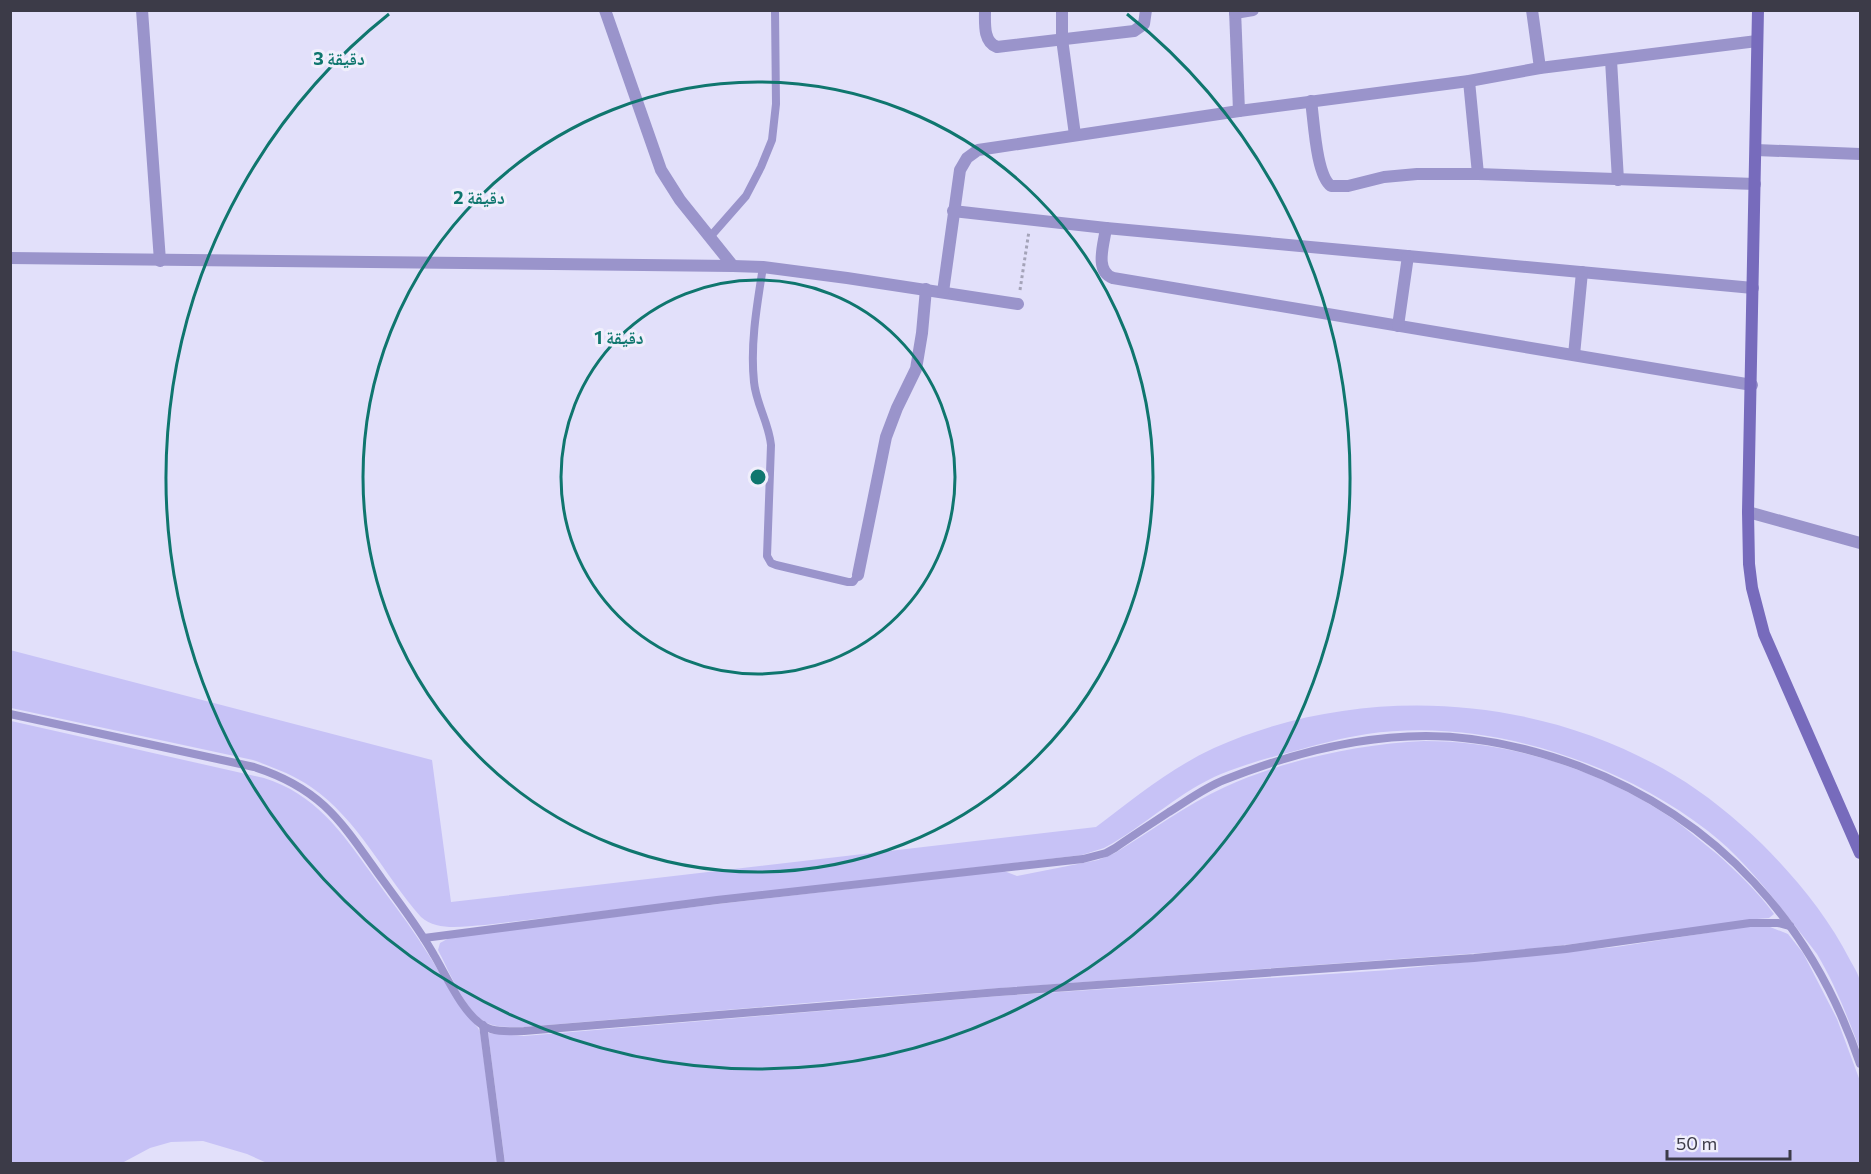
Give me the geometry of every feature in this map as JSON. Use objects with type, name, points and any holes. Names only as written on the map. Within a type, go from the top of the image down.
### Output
[{"type":"street","points":[[142,10],[160,261]]},
{"type":"street","points":[[605,10],[661,170],[680,200],[733,266]]},
{"type":"street","points":[[985,10],[987,39],[994,46],[1138,30],[1144,24],[1146,10]]},
{"type":"street","points":[[1062,10],[1062,39],[1075,135]]},
{"type":"street","points":[[1239,111],[1235,12],[1253,10]]},
{"type":"street","points":[[1532,10],[1540,68]]},
{"type":"street","points":[[1758,10],[1748,512],[1749,564],[1757,611],[1777,668],[1860,853]]},
{"type":"street","points":[[943,292],[960,170],[972,153],[985,148],[1311,101],[1469,81],[1540,68],[1757,40]]},
{"type":"street","points":[[1611,60],[1618,180]]},
{"type":"street","points":[[1469,81],[1478,174]]},
{"type":"street","points":[[1311,101],[1320,165],[1325,180],[1331,186],[1348,186],[1399,175],[1478,174],[1755,184]]},
{"type":"street","points":[[1756,150],[1860,154]]},
{"type":"street","points":[[953,211],[1106,228],[1754,288]]},
{"type":"street","points":[[1106,228],[1101,267],[1109,277],[1752,385]]},
{"type":"street","points":[[1398,326],[1408,256]]},
{"type":"street","points":[[10,258],[763,267],[1018,304]]},
{"type":"street","points":[[1574,356],[1582,272]]},
{"type":"street","points":[[858,575],[886,437],[916,369],[926,289]]},
{"type":"street","points":[[1748,512],[1860,543]]},
{"type":"lane","points":[[710,237],[746,196],[772,140],[776,104],[776,10]]},
{"type":"lane","points":[[763,267],[754,330],[753,364],[754,384],[771,444],[767,556],[771,563],[776,565],[848,582],[854,582],[858,575]]},
{"type":"lane","points":[[10,714],[254,767],[293,783],[313,795],[339,821],[424,938],[467,1010],[483,1025],[501,1031],[1474,958],[1566,949],[1750,923],[1778,923],[1790,926]]},
{"type":"lane","points":[[424,938],[717,900],[1083,860],[1115,848],[1194,796],[1225,780],[1273,763],[1343,745],[1397,737],[1425,736],[1482,741],[1527,749],[1596,773],[1636,791],[1673,813],[1706,837],[1764,892],[1807,950],[1824,979],[1860,1064]]},
{"type":"lane","points":[[483,1025],[501,1164]]},
{"type":"path","points":[[1018,304],[1029,231]]},
{"type":"shaded area","points":[[10,650],[432,760],[451,902],[1096,827],[1153,784],[1198,756],[1270,727],[1328,713],[1387,706],[1447,706],[1506,713],[1565,727],[1621,748],[1674,775],[1731,816],[1762,844],[1799,884],[1821,913],[1856,971],[1860,987],[1860,1050],[1846,1013],[1817,954],[1761,883],[1719,840],[1672,806],[1632,784],[1590,765],[1502,738],[1456,732],[1411,730],[1367,734],[1273,757],[1206,781],[1113,843],[1082,855],[485,925],[451,927],[435,925],[421,917],[343,815],[311,787],[290,775],[253,760],[11,708]]},
{"type":"shaded area","points":[[11,721],[264,778],[282,785],[312,804],[349,843],[407,923],[454,996],[478,1028],[498,1163],[267,1163],[247,1154],[203,1141],[171,1142],[150,1148],[122,1163],[11,1164]]},
{"type":"shaded area","points":[[1424,741],[1456,742],[1521,752],[1583,772],[1613,785],[1670,817],[1694,835],[1740,875],[1774,914],[1769,918],[1680,931],[1521,950],[878,997],[524,1027],[496,1026],[479,1018],[465,1001],[438,950],[440,943],[451,937],[1004,871],[1017,876],[1098,860],[1115,853],[1196,802],[1248,777],[1322,755],[1374,746]]},
{"type":"shaded area","points":[[1752,926],[1770,927],[1788,934],[1803,953],[1837,1019],[1860,1081],[1860,1163],[505,1163],[488,1033],[524,1036],[1000,996],[1389,970],[1616,947]]}]
